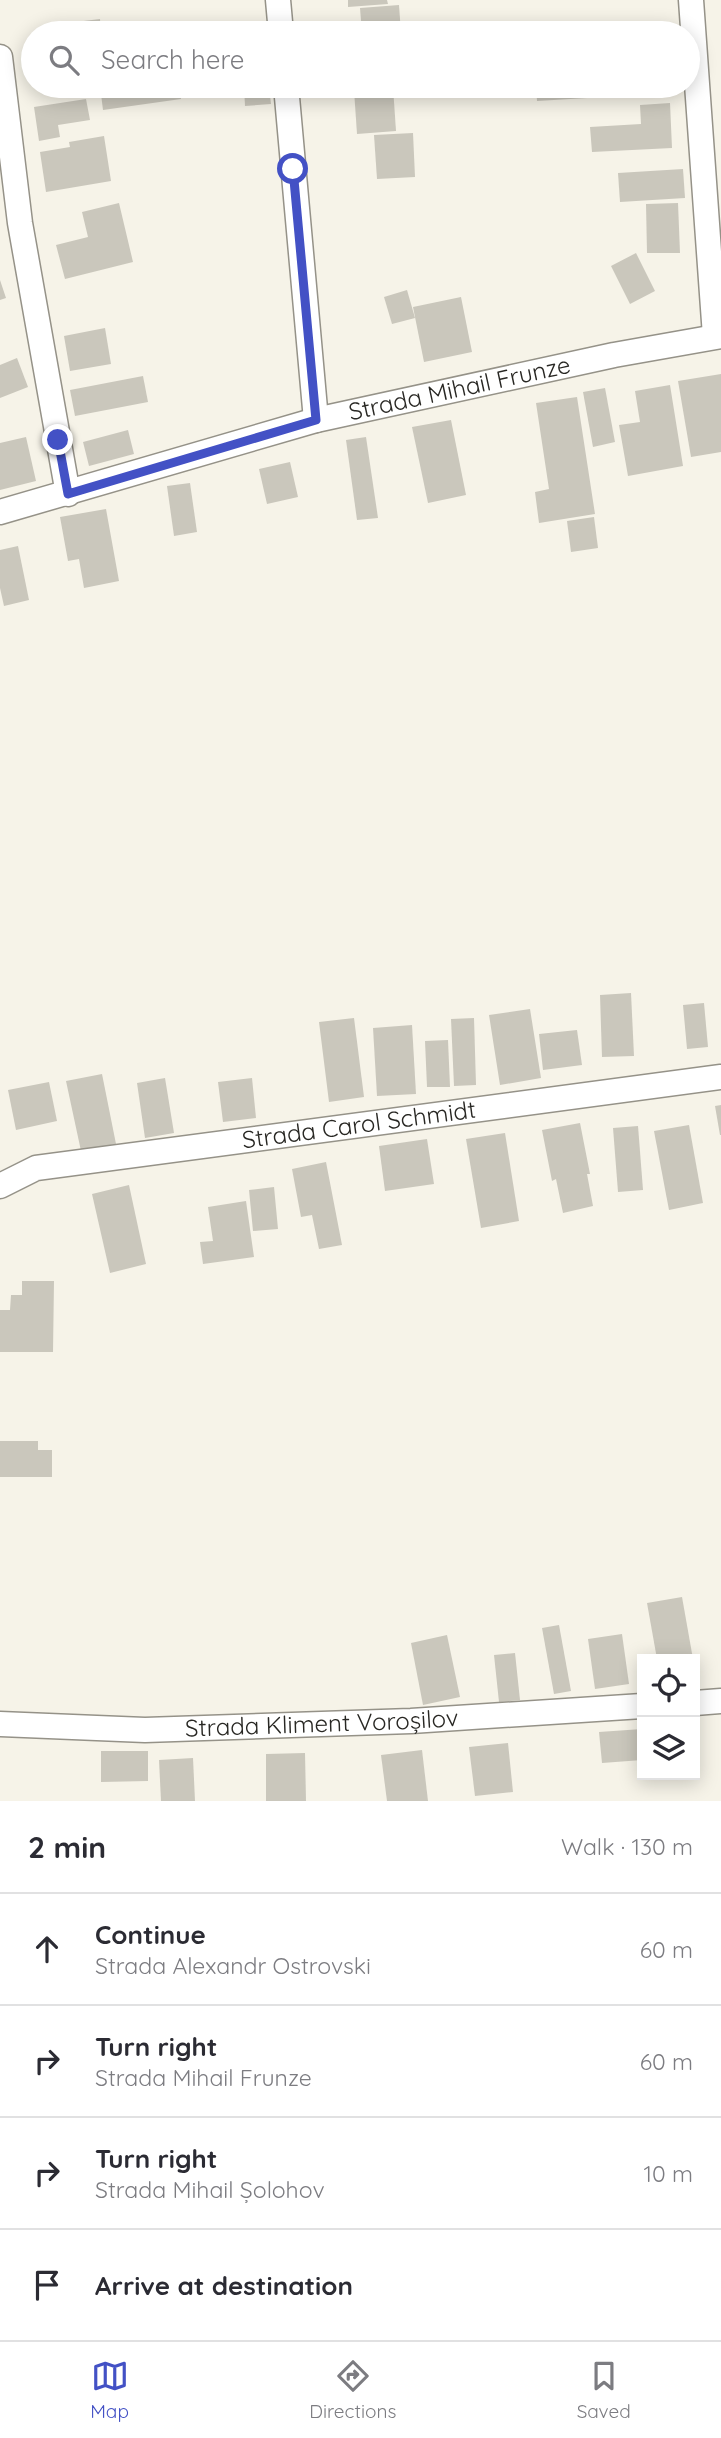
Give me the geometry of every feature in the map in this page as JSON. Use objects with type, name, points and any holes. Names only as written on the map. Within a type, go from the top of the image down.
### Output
[{"type":"street","points":[[278,0],[280,21]]},
{"type":"street","points":[[691,0],[693,21]]},
{"type":"street","points":[[0,57],[20,223],[68,494]]},
{"type":"street","points":[[287,98],[316,420]]},
{"type":"street","points":[[699,98],[718,336]]},
{"type":"street","name":"Strada Mihail Frunze","points":[[0,512],[316,420],[614,355],[718,336]]},
{"type":"street","name":"Strada Carol Schmidt","points":[[0,1186],[36,1168],[721,1077]]},
{"type":"street","points":[[700,1703],[721,1701]]},
{"type":"street","name":"Strada Kliment Voroșilov","points":[[0,1724],[158,1730],[411,1721],[637,1706]]},
{"type":"building","points":[[348,0],[387,0],[388,4],[348,7]]},
{"type":"building","points":[[399,5],[400,21],[361,21],[360,8]]},
{"type":"building","points":[[102,98],[181,99],[103,110]]},
{"type":"building","points":[[245,98],[270,98],[271,104],[245,106]]},
{"type":"building","points":[[355,98],[394,98],[396,131],[357,134]]},
{"type":"building","points":[[537,98],[587,98],[537,101]]},
{"type":"building","points":[[86,99],[90,120],[58,125],[60,137],[39,141],[34,107]]},
{"type":"building","points":[[670,103],[672,148],[592,152],[590,127],[641,124],[640,105]]},
{"type":"building","points":[[413,133],[415,177],[377,179],[374,135]]},
{"type":"building","points":[[104,136],[111,181],[46,192],[40,152],[70,147],[69,142]]},
{"type":"building","points":[[683,169],[685,198],[620,202],[618,173]]},
{"type":"building","points":[[119,203],[133,262],[65,279],[56,245],[88,237],[82,212]]},
{"type":"building","points":[[678,203],[680,253],[647,253],[646,204]]},
{"type":"building","points":[[636,253],[655,291],[630,304],[611,266]]},
{"type":"building","points":[[0,280],[6,298],[0,300]]},
{"type":"building","points":[[407,290],[415,318],[392,324],[384,297]]},
{"type":"building","points":[[461,297],[472,352],[424,362],[413,307]]},
{"type":"building","points":[[105,328],[111,364],[70,371],[64,336]]},
{"type":"building","points":[[17,358],[28,387],[0,398],[0,365]]},
{"type":"building","points":[[721,374],[721,452],[691,457],[678,381]]},
{"type":"building","points":[[143,376],[148,402],[75,416],[70,390]]},
{"type":"building","points":[[670,385],[683,466],[628,476],[619,425],[640,422],[635,391]]},
{"type":"building","points":[[605,388],[615,442],[593,447],[583,392]]},
{"type":"building","points":[[577,397],[595,514],[539,523],[535,492],[549,489],[536,403]]},
{"type":"building","points":[[451,420],[466,495],[428,503],[412,427]]},
{"type":"building","points":[[128,430],[134,454],[89,466],[83,442]]},
{"type":"building","points":[[26,437],[36,481],[0,490],[0,443]]},
{"type":"building","points":[[366,437],[378,518],[357,520],[346,440]]},
{"type":"building","points":[[290,462],[298,497],[267,504],[259,469]]},
{"type":"building","points":[[190,483],[197,532],[174,536],[167,486]]},
{"type":"building","points":[[106,509],[119,581],[84,588],[79,559],[68,561],[60,517]]},
{"type":"building","points":[[594,517],[598,548],[571,552],[567,521]]},
{"type":"building","points":[[18,546],[29,600],[4,606],[0,588],[0,550]]},
{"type":"building","points":[[631,993],[634,1056],[602,1057],[600,995]]},
{"type":"building","points":[[704,1003],[708,1047],[687,1049],[683,1005]]},
{"type":"building","points":[[530,1009],[541,1078],[500,1085],[489,1015]]},
{"type":"building","points":[[354,1018],[364,1097],[329,1102],[319,1022]]},
{"type":"building","points":[[474,1018],[476,1085],[454,1086],[451,1019]]},
{"type":"building","points":[[412,1025],[416,1094],[377,1096],[373,1028]]},
{"type":"building","points":[[577,1030],[582,1065],[543,1070],[539,1034]]},
{"type":"building","points":[[448,1040],[450,1087],[427,1087],[425,1041]]},
{"type":"building","points":[[102,1074],[116,1144],[81,1151],[66,1081]]},
{"type":"building","points":[[165,1078],[174,1133],[145,1138],[137,1083]]},
{"type":"building","points":[[252,1078],[256,1118],[223,1122],[218,1082]]},
{"type":"building","points":[[49,1082],[57,1121],[16,1130],[8,1090]]},
{"type":"building","points":[[721,1105],[721,1135],[720,1135],[715,1106]]},
{"type":"building","points":[[580,1123],[593,1206],[563,1213],[556,1179],[552,1181],[542,1130]]},
{"type":"building","points":[[689,1125],[703,1203],[669,1210],[654,1131]]},
{"type":"building","points":[[638,1126],[643,1190],[618,1192],[613,1128]]},
{"type":"building","points":[[505,1133],[519,1221],[481,1228],[466,1139]]},
{"type":"building","points":[[427,1139],[434,1184],[385,1191],[379,1146]]},
{"type":"building","points":[[326,1162],[342,1245],[319,1249],[312,1215],[301,1217],[292,1169]]},
{"type":"building","points":[[129,1185],[146,1264],[110,1273],[92,1194]]},
{"type":"building","points":[[274,1187],[278,1229],[253,1231],[249,1190]]},
{"type":"building","points":[[246,1201],[254,1257],[203,1264],[200,1242],[213,1241],[208,1207]]},
{"type":"building","points":[[22,1281],[54,1281],[53,1352],[0,1352],[0,1310],[10,1310],[11,1295],[22,1295]]},
{"type":"building","points":[[0,1441],[38,1441],[38,1450],[52,1450],[52,1477],[0,1477]]},
{"type":"building","points":[[682,1597],[692,1654],[656,1654],[647,1603]]},
{"type":"building","points":[[559,1625],[571,1691],[554,1694],[542,1628]]},
{"type":"building","points":[[622,1634],[629,1684],[595,1689],[588,1639]]},
{"type":"building","points":[[447,1635],[460,1697],[423,1705],[411,1643]]},
{"type":"building","points":[[515,1653],[520,1700],[499,1702],[494,1655]]},
{"type":"building","points":[[637,1729],[637,1760],[602,1763],[599,1732]]},
{"type":"building","points":[[508,1743],[513,1792],[475,1796],[469,1747]]},
{"type":"building","points":[[422,1750],[428,1801],[387,1801],[381,1755]]},
{"type":"building","points":[[101,1751],[148,1751],[148,1781],[101,1782]]},
{"type":"building","points":[[305,1753],[306,1801],[266,1801],[266,1754]]},
{"type":"building","points":[[193,1758],[195,1801],[161,1801],[159,1760]]},
{"type":"route","points":[[58,440],[68,494],[316,420],[293,169]]}]
